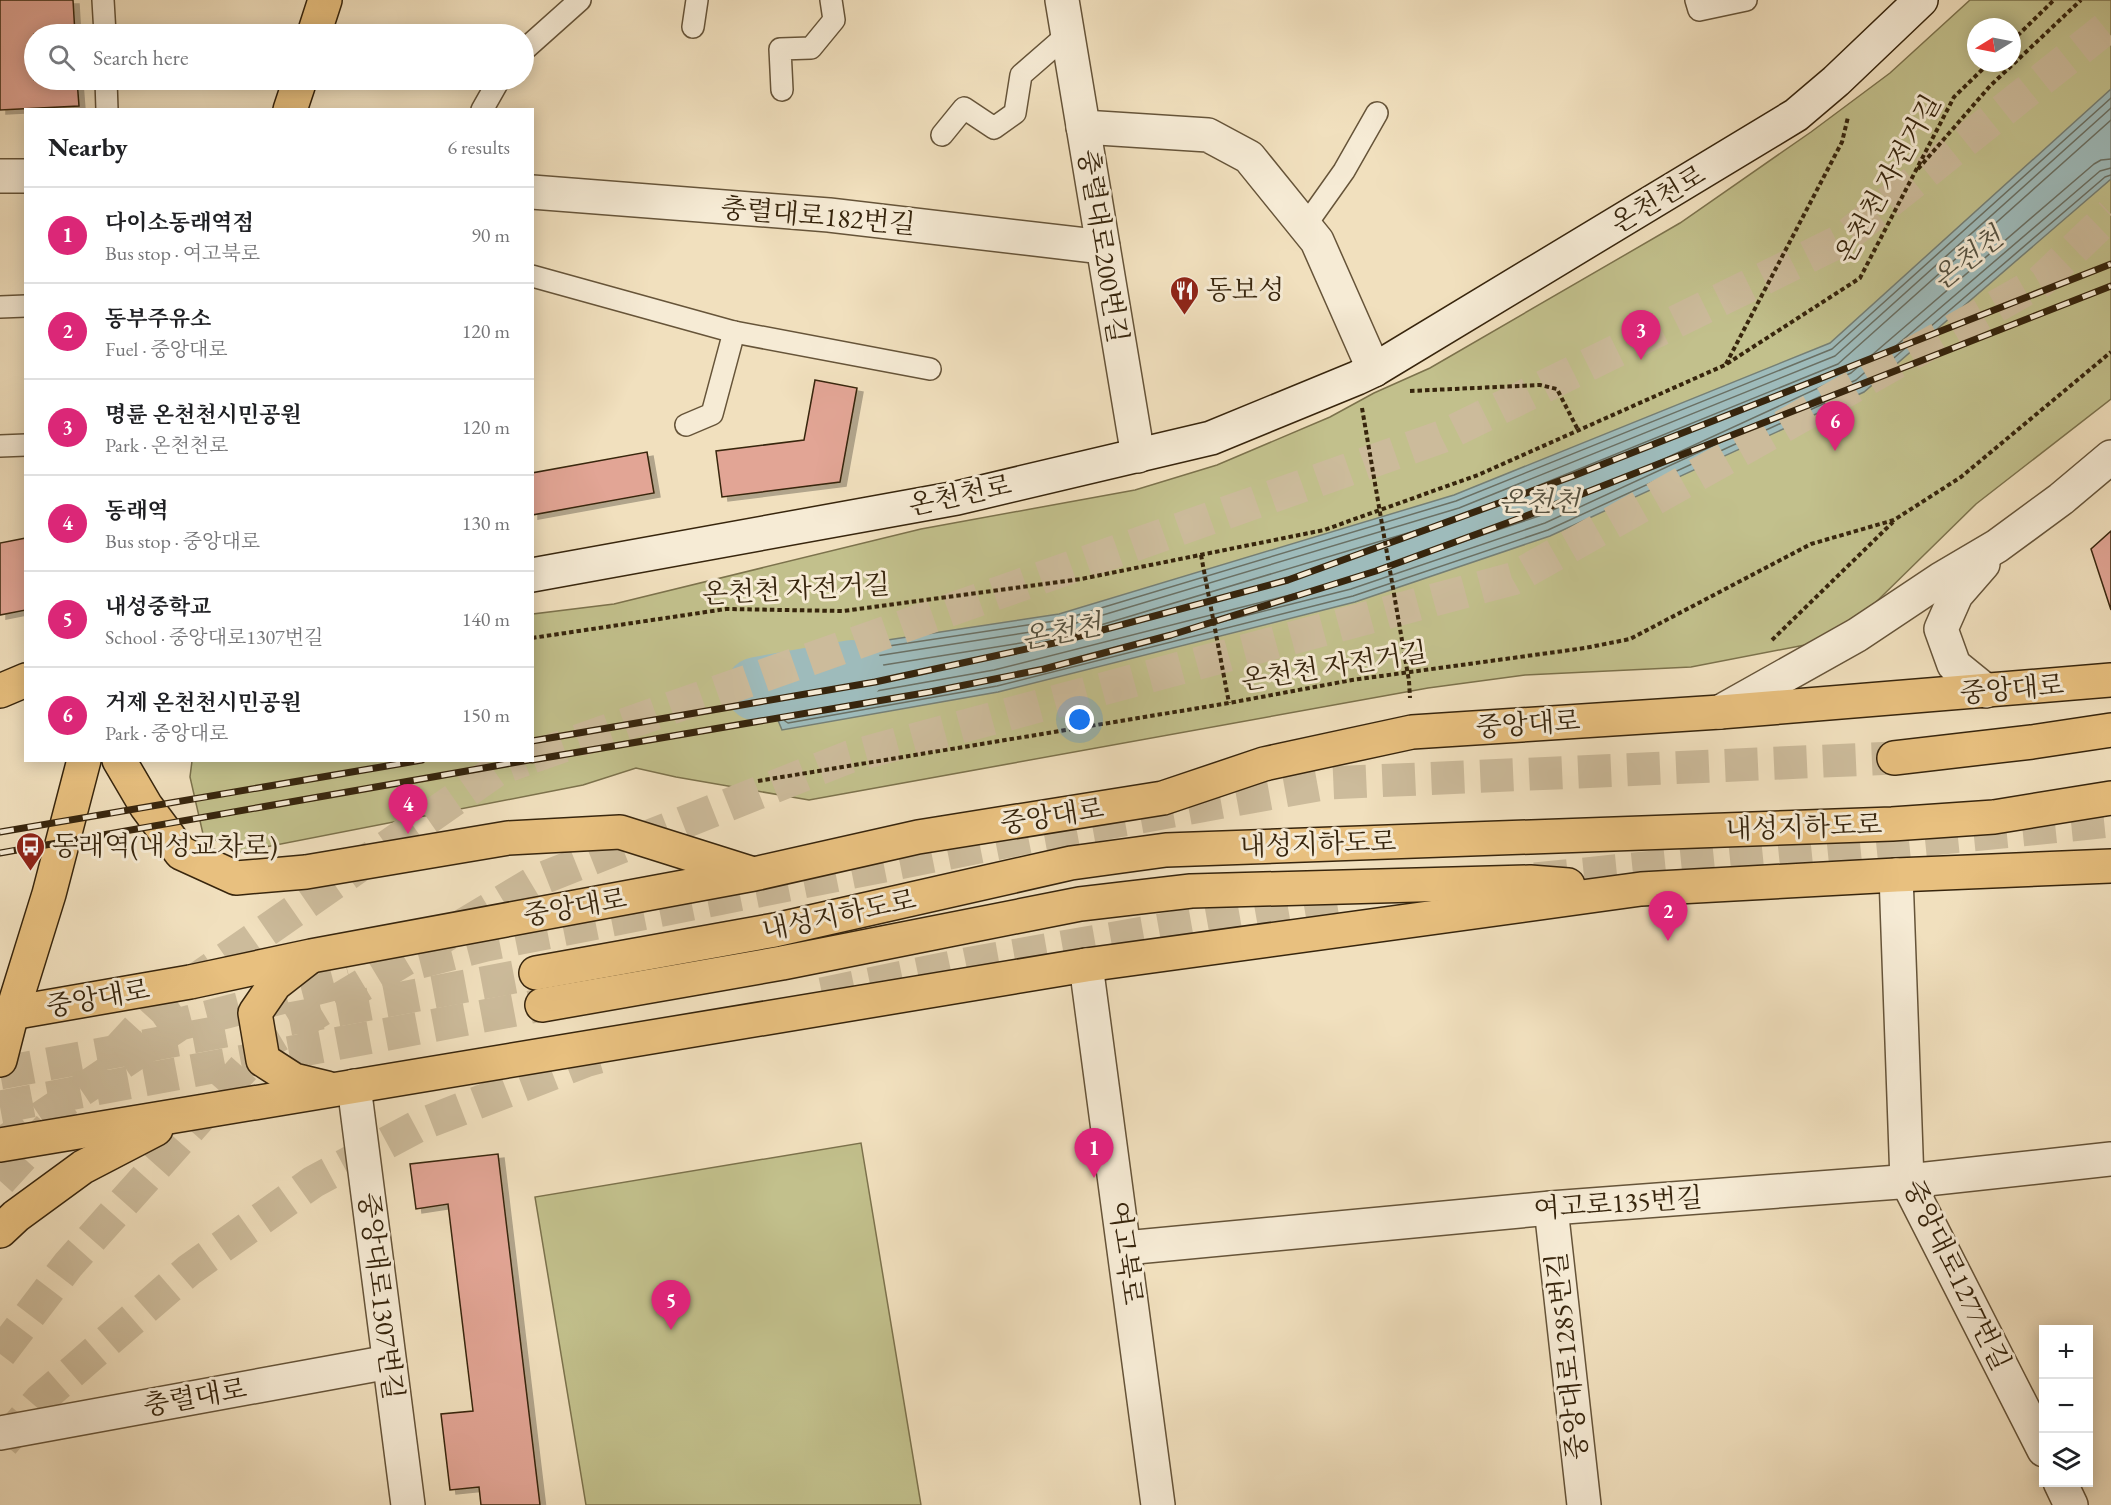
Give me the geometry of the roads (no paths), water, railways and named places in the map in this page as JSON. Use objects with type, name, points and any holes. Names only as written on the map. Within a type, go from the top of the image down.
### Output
[{"type":"main road","points":[[317,24],[325,0]]},
{"type":"main road","points":[[291,108],[297,90]]},
{"type":"main road","points":[[0,691],[24,681]]},
{"type":"main road","name":"중앙대로","points":[[6,1014],[190,982],[311,956],[754,874],[918,837],[1163,798],[1264,764],[1412,732],[1720,712],[2111,681]]},
{"type":"main road","points":[[1894,758],[2111,730]]},
{"type":"main road","points":[[0,1060],[6,1014],[49,894],[83,762]]},
{"type":"main road","points":[[119,762],[146,806],[181,853],[236,878],[306,872],[508,838],[620,832],[754,874]]},
{"type":"main road","name":"내성지하도로","points":[[536,973],[776,930],[1071,863],[1166,850],[1892,824],[1994,817],[2111,798]]},
{"type":"main road","points":[[0,1145],[1086,965],[1641,889],[2111,866]]},
{"type":"main road","name":"내성지하도로","points":[[542,1005],[782,963],[1080,904],[1191,891],[1530,882],[1641,889]]},
{"type":"main road","points":[[311,956],[275,984],[255,1013],[263,1060],[294,1080],[344,1088]]},
{"type":"main road","points":[[0,1231],[16,1216],[83,1167],[182,1116]]},
{"type":"street","name":"충렬대로200번길","points":[[1062,0],[1138,456]]},
{"type":"street","name":"온천천로","points":[[534,575],[957,498],[1211,438],[1374,370],[1796,115],[1836,81],[1921,0]]},
{"type":"street","points":[[1083,128],[1208,135],[1249,157],[1317,241],[1374,370]]},
{"type":"street","points":[[0,176],[24,176]]},
{"type":"street","name":"충렬대로182번길","points":[[534,192],[829,215],[1103,247]]},
{"type":"street","points":[[1720,712],[1857,635],[1941,579],[1997,546],[2061,499],[2111,457]]},
{"type":"street","points":[[1986,691],[1954,665],[1941,629],[1956,595],[1997,546]]},
{"type":"street","points":[[0,678],[24,674]]},
{"type":"street","name":"중앙대로1277번길","points":[[1896,875],[1907,1181],[2039,1442]]},
{"type":"street","name":"여고북로","points":[[1086,965],[1158,1505]]},
{"type":"street","name":"중앙대로1307번길","points":[[344,1088],[389,1362],[408,1505]]},
{"type":"street","name":"여고로135번길","points":[[1125,1248],[1551,1208],[1907,1181],[2111,1159]]},
{"type":"street","name":"중앙대로1285번길","points":[[1551,1208],[1584,1505]]},
{"type":"street","name":"충렬대로","points":[[0,1433],[389,1362]]},
{"type":"street","points":[[2062,1487],[2071,1505]]},
{"type":"lane","points":[[103,0],[104,24]]},
{"type":"lane","points":[[534,41],[580,0]]},
{"type":"lane","points":[[693,27],[697,0]]},
{"type":"lane","points":[[782,90],[780,50],[811,48],[834,20],[831,0]]},
{"type":"lane","points":[[1696,0],[1699,9],[1746,0]]},
{"type":"lane","points":[[942,135],[964,108],[994,128],[1015,113],[1021,75],[1067,35]]},
{"type":"lane","points":[[106,90],[107,108]]},
{"type":"lane","points":[[483,108],[493,90]]},
{"type":"lane","points":[[1305,226],[1344,171],[1377,113]]},
{"type":"lane","points":[[534,277],[734,332],[930,369]]},
{"type":"lane","points":[[0,307],[24,306]]},
{"type":"lane","points":[[686,425],[712,414],[734,332]]},
{"type":"lane","points":[[0,446],[24,445]]},
{"type":"water","name":"온천천","points":[[2111,89],[2111,179],[1864,392],[1550,536],[1355,602],[998,692],[782,730],[765,689],[765,661],[828,649],[1059,614],[1454,495],[1830,343]]},
{"type":"waterway","name":"온천천","points":[[757,689],[852,672]]},
{"type":"tunnel","points":[[534,756],[1441,437],[1840,241],[2111,24]]},
{"type":"tunnel","points":[[0,1354],[68,1265],[266,1043],[538,880],[849,757],[1512,579],[2041,281],[2111,214]]},
{"type":"tunnel","points":[[420,962],[486,945],[1030,837],[1328,783],[1894,758]]},
{"type":"tunnel","points":[[115,1053],[158,1006],[497,770],[519,762]]},
{"type":"tunnel","points":[[1535,879],[2111,821]]},
{"type":"tunnel","points":[[822,994],[966,964],[1343,898]]},
{"type":"tunnel","points":[[0,1073],[536,973]]},
{"type":"tunnel","points":[[0,1145],[180,1024],[350,980]]},
{"type":"tunnel","points":[[0,1107],[542,1005]]},
{"type":"tunnel","points":[[3,1443],[40,1400],[189,1270],[313,1182],[420,1125],[585,1061],[613,1053]]},
{"type":"tunnel","points":[[0,1181],[49,1127]]},
{"type":"railway","points":[[534,741],[875,682],[1054,643],[1288,580],[1573,476],[2111,264]]},
{"type":"railway","points":[[534,760],[930,692],[1044,669],[1171,635],[1376,571],[1526,516],[2111,286]]},
{"type":"railway","points":[[0,832],[410,762]]},
{"type":"railway","points":[[0,853],[518,762]]},
{"type":"place","name":"동보성","points":[[1185,316]]},
{"type":"place","name":"명륜 온천천시민공원","points":[[1641,360]]},
{"type":"place","name":"거제 온천천시민공원","points":[[1835,451]]},
{"type":"place","name":"동래역","points":[[408,834]]},
{"type":"place","name":"동래역(내성교차로)","points":[[31,872]]},
{"type":"place","name":"동부주유소","points":[[1668,941]]},
{"type":"place","name":"다이소동래역점","points":[[1094,1178]]},
{"type":"place","name":"내성중학교","points":[[671,1330]]}]
